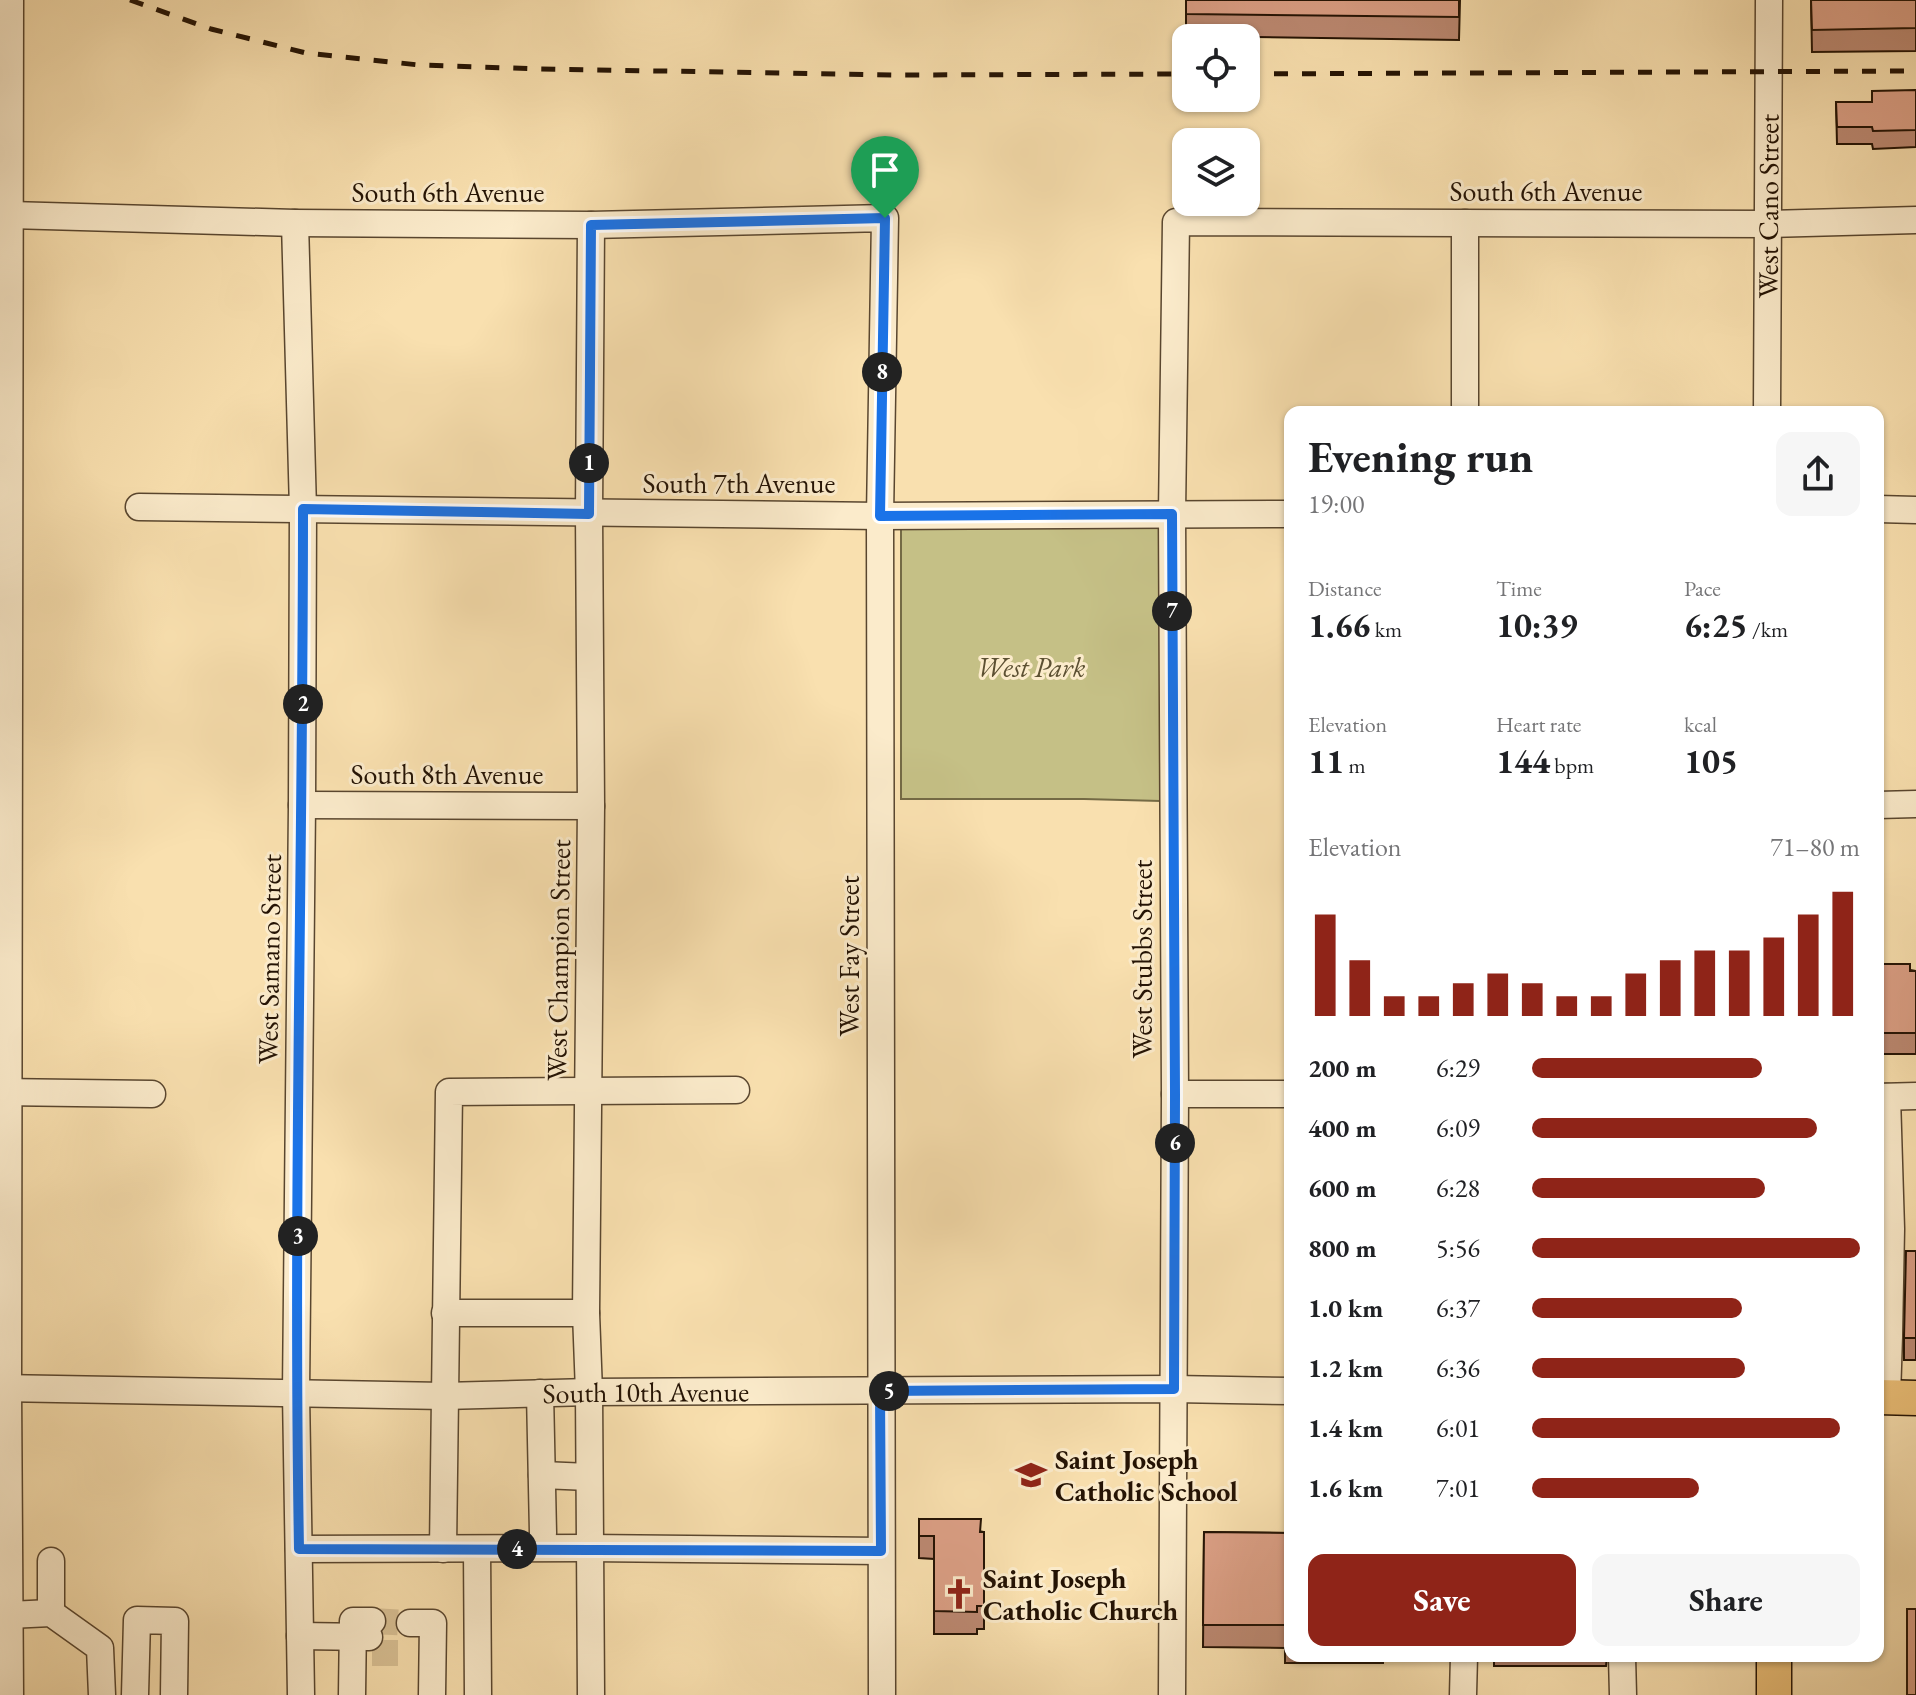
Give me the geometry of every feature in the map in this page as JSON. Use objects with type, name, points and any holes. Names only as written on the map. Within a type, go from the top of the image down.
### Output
[{"type":"main road","points":[[1774,1662],[1774,1695]]},
{"type":"street","points":[[10,0],[5,24],[4,1388],[4,1538],[10,1695]]},
{"type":"street","name":"West Cano Street","points":[[1767,406],[1769,0]]},
{"type":"street","name":"South 6th Avenue","points":[[7,208],[295,223],[591,225],[885,218]]},
{"type":"street","name":"West Fay Street","points":[[882,1695],[880,516],[885,218]]},
{"type":"street","name":"South 6th Avenue","points":[[1176,222],[1768,224],[1916,220]]},
{"type":"street","name":"West Stubbs Street","points":[[1172,1695],[1175,1094],[1172,514],[1176,222]]},
{"type":"street","name":"West Samano Street","points":[[295,223],[303,509],[296,1393],[301,1695]]},
{"type":"street","points":[[1465,223],[1465,406]]},
{"type":"street","name":"West Champion Street","points":[[591,225],[591,806],[586,1313],[591,1695]]},
{"type":"street","name":"South 7th Avenue","points":[[139,507],[880,516],[1284,514]]},
{"type":"street","points":[[1884,509],[1916,510]]},
{"type":"street","points":[[1884,805],[1916,804]]},
{"type":"street","name":"South 8th Avenue","points":[[302,805],[591,806]]},
{"type":"street","points":[[478,1695],[475,1587],[443,1549],[449,1092],[736,1090]]},
{"type":"street","points":[[5,1092],[152,1094]]},
{"type":"street","points":[[1175,1094],[1284,1094]]},
{"type":"street","points":[[1884,1097],[1916,1096]]},
{"type":"street","points":[[445,1313],[586,1313]]},
{"type":"street","points":[[1884,1341],[1894,1398]]},
{"type":"street","name":"South 10th Avenue","points":[[4,1388],[444,1396],[589,1392],[1284,1391]]},
{"type":"street","points":[[540,1393],[543,1533]]},
{"type":"street","points":[[542,1475],[589,1477]]},
{"type":"street","points":[[475,1587],[588,1548],[881,1551]]},
{"type":"street","points":[[299,1549],[443,1549]]},
{"type":"street","points":[[51,1561],[51,1613]]},
{"type":"street","points":[[9,1615],[51,1613],[100,1648],[102,1695]]},
{"type":"street","points":[[135,1695],[137,1620],[150,1620],[175,1621],[174,1695]]},
{"type":"street","points":[[300,1636],[364,1640],[352,1695]]},
{"type":"street","points":[[419,1641],[432,1695]]},
{"type":"street","points":[[1463,1695],[1464,1662]]},
{"type":"street","points":[[1622,1662],[1623,1695]]},
{"type":"green space","name":"West Park","points":[[1158,525],[1164,534],[1160,801],[901,799],[901,529]]},
{"type":"building","points":[[1186,0],[1459,0],[1459,17],[1186,14]]},
{"type":"building","points":[[1811,0],[1916,0],[1916,28],[1812,30]]},
{"type":"building","points":[[1916,90],[1916,130],[1873,131],[1872,127],[1837,127],[1836,102],[1872,102],[1872,91]]},
{"type":"building","points":[[1884,964],[1910,964],[1910,971],[1916,971],[1916,1033],[1884,1033]]},
{"type":"building","points":[[1906,1251],[1916,1251],[1916,1338],[1904,1338]]},
{"type":"building","name":"Saint Joseph Catholic Church","points":[[919,1519],[981,1519],[980,1532],[984,1532],[984,1606],[977,1606],[977,1612],[934,1611],[934,1536],[919,1536]]},
{"type":"building","points":[[1204,1532],[1284,1533],[1284,1625],[1203,1625]]},
{"type":"building","points":[[1907,1609],[1916,1609],[1916,1695],[1907,1695]]},
{"type":"tunnel","points":[[372,1621],[410,1623]]},
{"type":"tunnel","points":[[372,1653],[410,1653]]},
{"type":"railway","points":[[130,0],[211,29],[306,53],[419,65],[898,75],[1172,74]]},
{"type":"railway","points":[[1260,74],[1916,71]]},
{"type":"place","name":"Saint Joseph Catholic School","points":[[1031,1475]]},
{"type":"place","name":"Saint Joseph Catholic Church","points":[[959,1594]]},
{"type":"route","points":[[885,218],[880,516],[1172,514],[1174,1389],[880,1391],[881,1551],[299,1549],[296,1393],[303,509],[589,514],[591,225],[885,218]]}]
